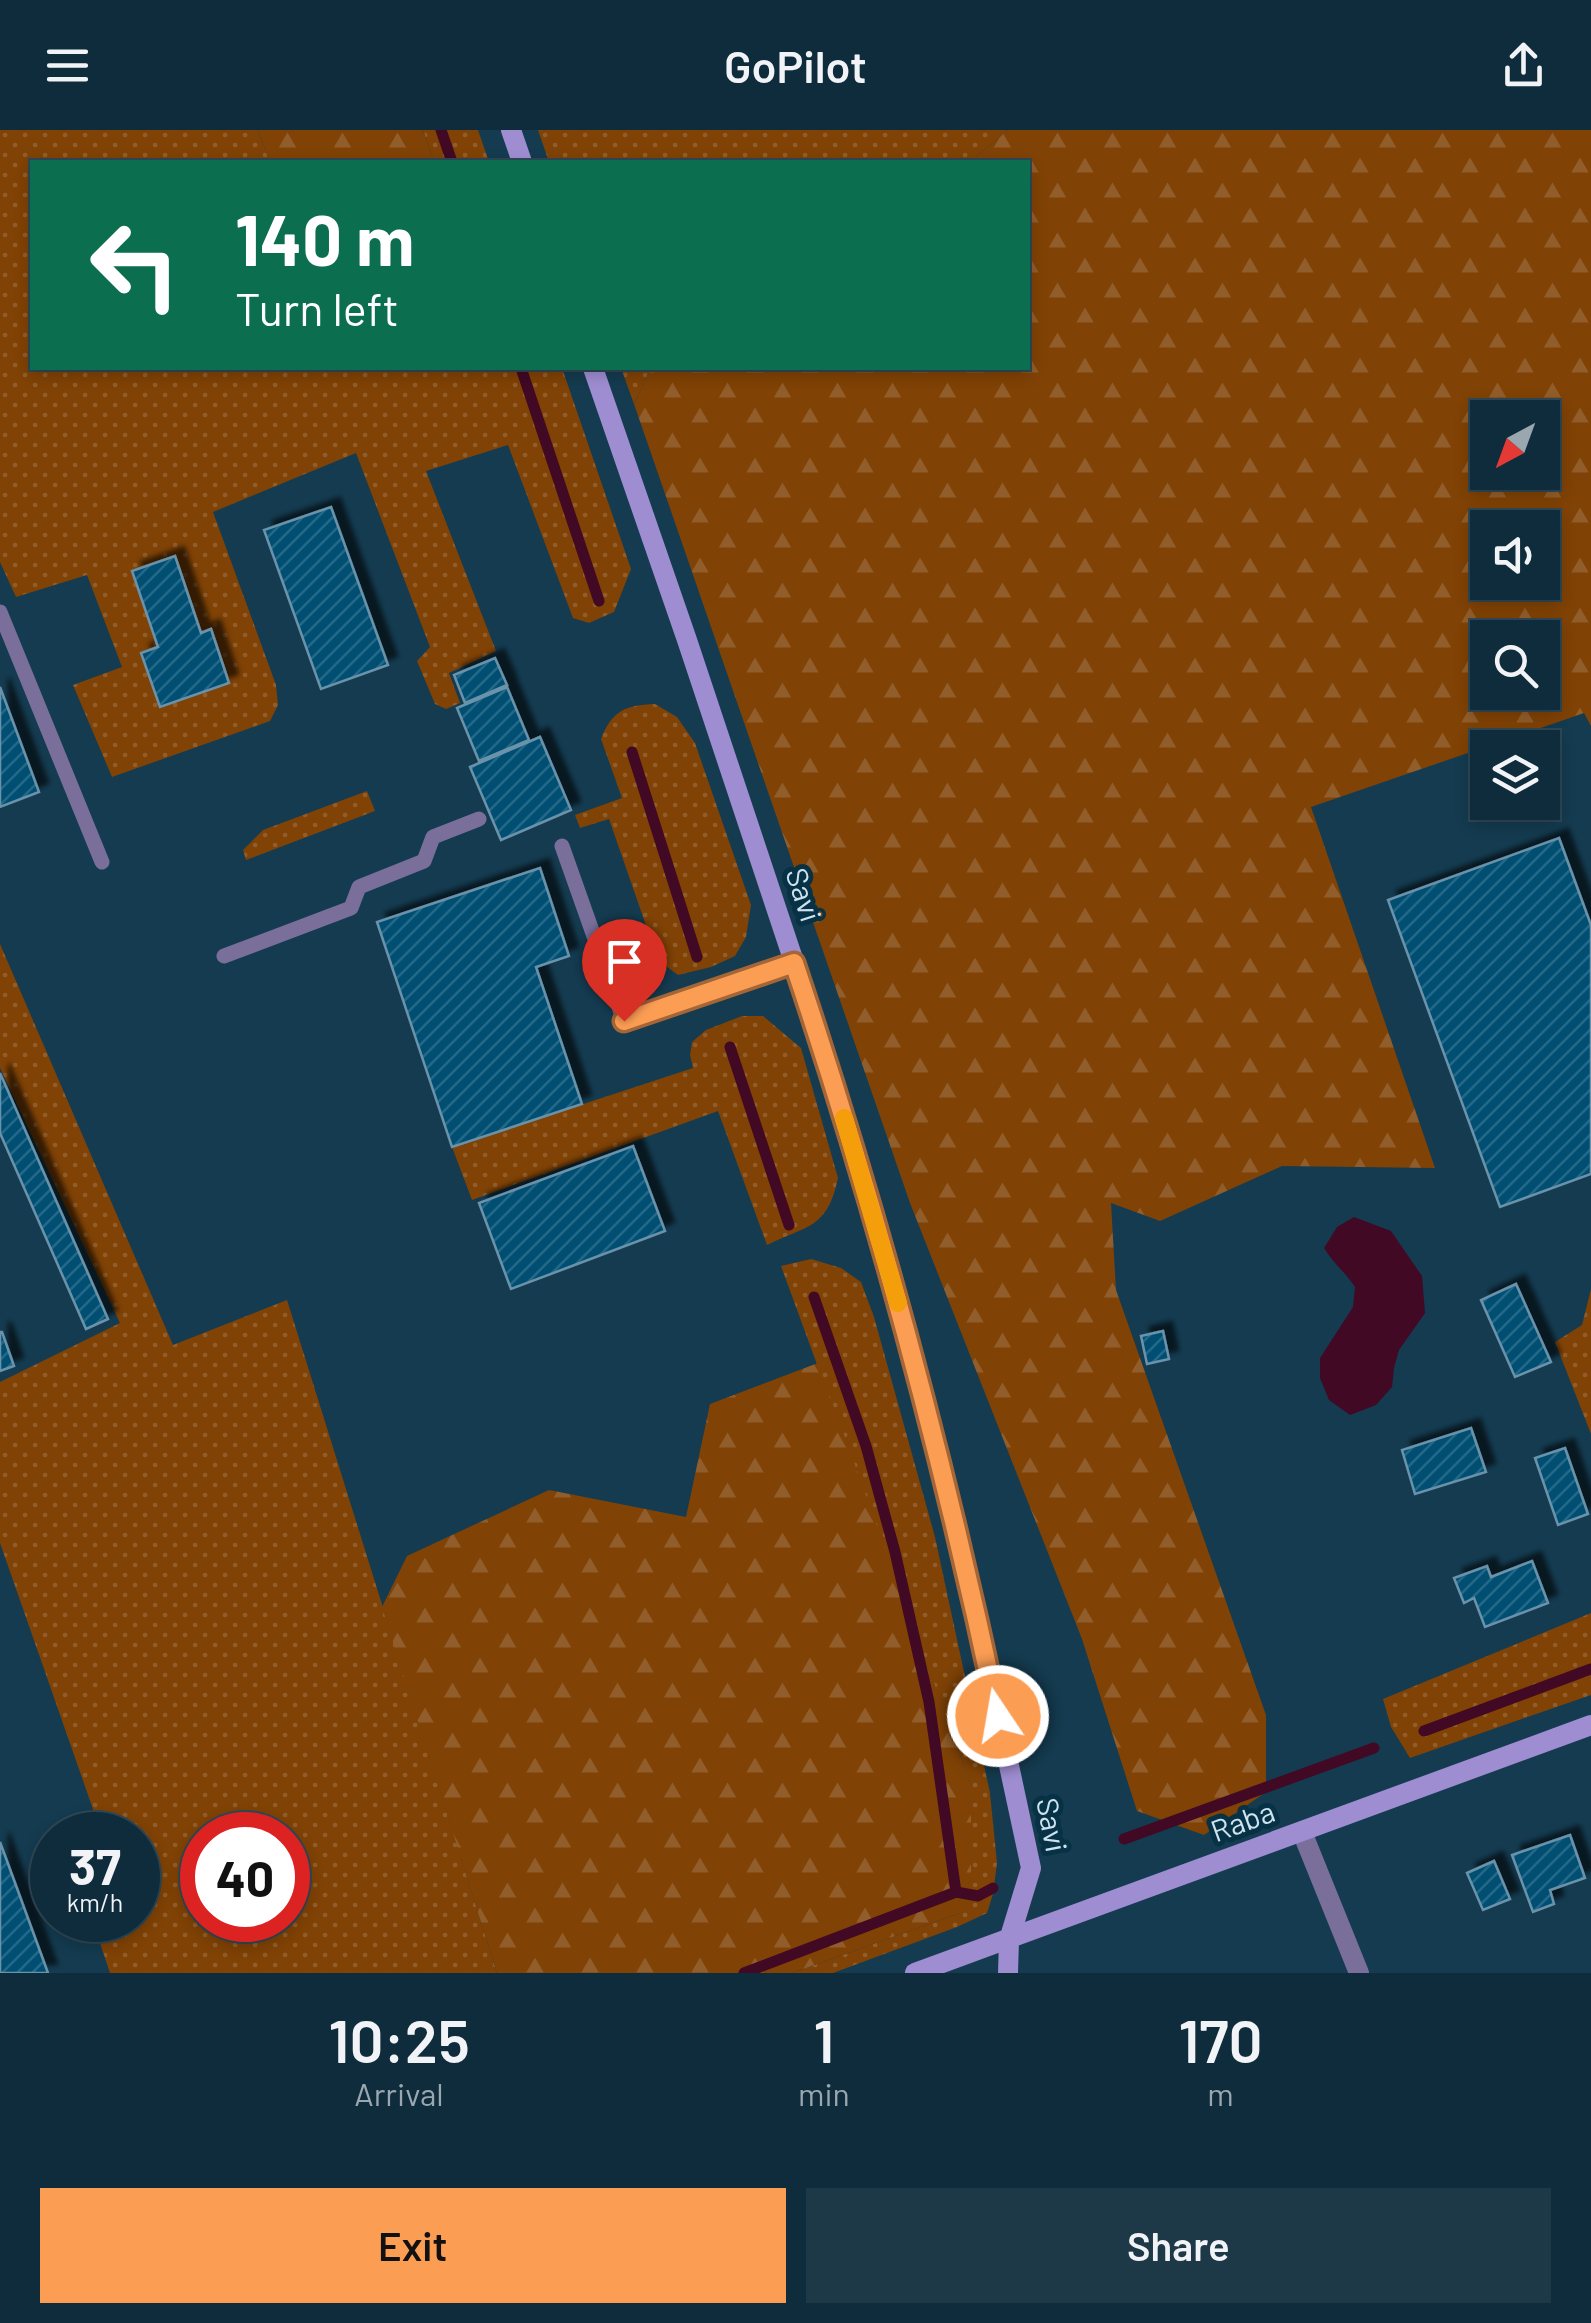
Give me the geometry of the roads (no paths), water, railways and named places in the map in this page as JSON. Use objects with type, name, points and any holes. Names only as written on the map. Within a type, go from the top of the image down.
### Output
[{"type":"street","points":[[511,130],[521,160]]},
{"type":"street","name":"Savi","points":[[594,370],[830,1070],[920,1382],[966,1565],[1031,1868],[1009,1940],[1008,1973]]},
{"type":"street","name":"Raba","points":[[915,1973],[1591,1725]]},
{"type":"street","points":[[1302,1832],[1359,1973]]},
{"type":"lane","points":[[0,612],[102,862]]},
{"type":"lane","points":[[224,956],[351,908],[359,886],[424,862],[433,837],[478,818]]},
{"type":"lane","points":[[562,846],[624,1021],[794,963]]},
{"type":"waterway","points":[[441,130],[451,160]]},
{"type":"waterway","points":[[522,370],[599,601]]},
{"type":"waterway","points":[[632,752],[697,957]]},
{"type":"waterway","points":[[730,1047],[789,1225]]},
{"type":"waterway","points":[[814,1297],[866,1446],[895,1552],[929,1702],[956,1892]]},
{"type":"waterway","points":[[1424,1731],[1591,1669]]},
{"type":"waterway","points":[[1124,1839],[1374,1748]]},
{"type":"waterway","points":[[744,1973],[956,1892],[978,1896],[993,1888]]}]
